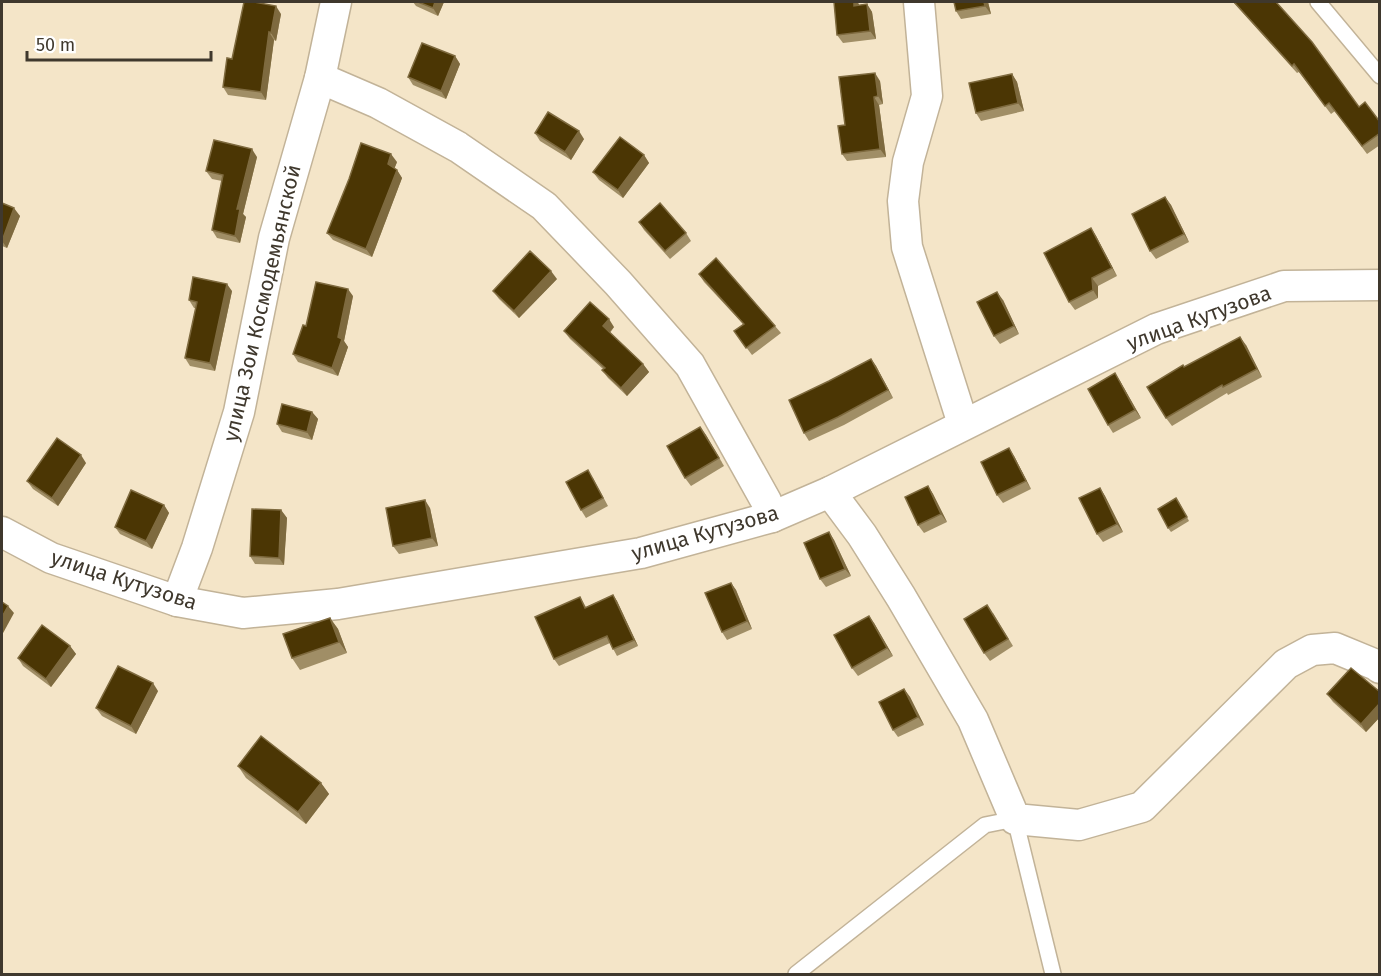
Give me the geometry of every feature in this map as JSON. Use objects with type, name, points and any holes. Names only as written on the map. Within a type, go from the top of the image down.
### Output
[{"type":"street","name":"улица Зои Космодемьянской","points":[[177,601],[197,548],[239,412],[274,238],[320,78],[336,2]]},
{"type":"street","points":[[919,2],[927,96],[908,162],[903,201],[907,247],[963,424]]},
{"type":"street","points":[[320,78],[378,103],[458,147],[543,206],[618,283],[690,365],[766,501],[772,517]]},
{"type":"street","name":"улица Кутузова","points":[[2,532],[51,558],[177,601],[243,613],[338,604],[640,554],[772,517],[830,492],[1156,329],[1284,286],[1380,285]]},
{"type":"street","points":[[830,492],[862,535],[974,720],[1016,819],[1079,825],[1142,807],[1286,664],[1312,650],[1335,648],[1380,668]]},
{"type":"lane","points":[[1318,2],[1380,76]]},
{"type":"lane","points":[[796,975],[985,825],[1016,819],[1053,975]]},
{"type":"building","points":[[244,2],[276,6],[271,33],[269,32],[261,92],[223,87],[227,58],[232,59]]},
{"type":"building","points":[[418,2],[435,2],[433,8]]},
{"type":"building","points":[[834,2],[854,2],[854,6],[867,4],[870,31],[837,35]]},
{"type":"building","points":[[954,2],[984,2],[985,6],[956,11]]},
{"type":"building","points":[[1234,2],[1276,2],[1312,42],[1359,107],[1365,102],[1380,122],[1380,133],[1362,146],[1329,103],[1325,106],[1294,64],[1292,66]]},
{"type":"building","points":[[422,43],[455,56],[441,91],[408,77]]},
{"type":"building","points":[[875,73],[878,96],[874,97],[880,149],[842,154],[838,126],[845,125],[839,77]]},
{"type":"building","points":[[1012,74],[1018,103],[976,113],[969,83]]},
{"type":"building","points":[[548,112],[579,131],[565,152],[535,133]]},
{"type":"building","points":[[620,137],[644,155],[618,190],[593,172]]},
{"type":"building","points":[[214,140],[252,149],[237,209],[240,209],[235,236],[212,230],[223,175],[206,171]]},
{"type":"building","points":[[361,143],[391,154],[388,164],[397,170],[366,249],[327,233]]},
{"type":"building","points":[[1165,197],[1184,234],[1150,251],[1132,214]]},
{"type":"building","points":[[2,203],[14,208],[2,241]]},
{"type":"building","points":[[660,203],[686,233],[665,251],[639,222]]},
{"type":"building","points":[[1091,228],[1112,268],[1092,278],[1093,290],[1069,302],[1044,253]]},
{"type":"building","points":[[530,251],[551,271],[514,311],[493,291]]},
{"type":"building","points":[[716,258],[775,326],[746,348],[734,331],[744,324],[699,274]]},
{"type":"building","points":[[193,277],[227,284],[210,363],[185,358],[197,302],[189,300]]},
{"type":"building","points":[[316,282],[348,289],[338,337],[342,339],[332,368],[293,354],[303,325],[306,326]]},
{"type":"building","points":[[997,292],[1014,326],[994,336],[977,302]]},
{"type":"building","points":[[590,302],[609,319],[603,326],[643,364],[621,388],[602,370],[605,368],[564,331]]},
{"type":"building","points":[[1240,337],[1257,369],[1223,387],[1222,385],[1166,418],[1147,387],[1183,365],[1184,367]]},
{"type":"building","points":[[871,359],[888,390],[804,433],[789,400]]},
{"type":"building","points":[[1115,373],[1135,410],[1108,425],[1088,389]]},
{"type":"building","points":[[282,404],[312,412],[307,432],[277,424]]},
{"type":"building","points":[[700,427],[719,458],[685,478],[667,446]]},
{"type":"building","points":[[57,438],[81,455],[52,498],[27,481]]},
{"type":"building","points":[[1009,448],[1026,481],[997,495],[981,462]]},
{"type":"building","points":[[588,470],[603,498],[581,510],[566,482]]},
{"type":"building","points":[[928,486],[941,514],[918,525],[905,497]]},
{"type":"building","points":[[1100,488],[1117,524],[1097,534],[1079,498]]},
{"type":"building","points":[[131,490],[164,505],[146,541],[115,527]]},
{"type":"building","points":[[1176,498],[1187,517],[1168,528],[1158,509]]},
{"type":"building","points":[[425,500],[432,538],[393,546],[386,508]]},
{"type":"building","points":[[252,509],[281,510],[279,558],[250,556]]},
{"type":"building","points":[[829,532],[845,569],[820,579],[804,543]]},
{"type":"building","points":[[731,583],[747,621],[722,632],[705,593]]},
{"type":"building","points":[[613,595],[634,640],[613,649],[607,636],[554,659],[535,617],[580,597],[585,608]]},
{"type":"building","points":[[2,602],[8,606],[2,617]]},
{"type":"building","points":[[987,605],[1008,639],[984,653],[964,619]]},
{"type":"building","points":[[869,616],[887,648],[852,668],[834,635]]},
{"type":"building","points":[[330,618],[339,642],[292,658],[283,634]]},
{"type":"building","points":[[42,625],[70,646],[46,679],[18,658]]},
{"type":"building","points":[[118,666],[153,683],[131,726],[96,708]]},
{"type":"building","points":[[1351,668],[1380,692],[1380,703],[1361,724],[1327,694]]},
{"type":"building","points":[[904,689],[918,717],[893,730],[879,702]]},
{"type":"building","points":[[261,736],[321,783],[298,812],[238,766]]}]
